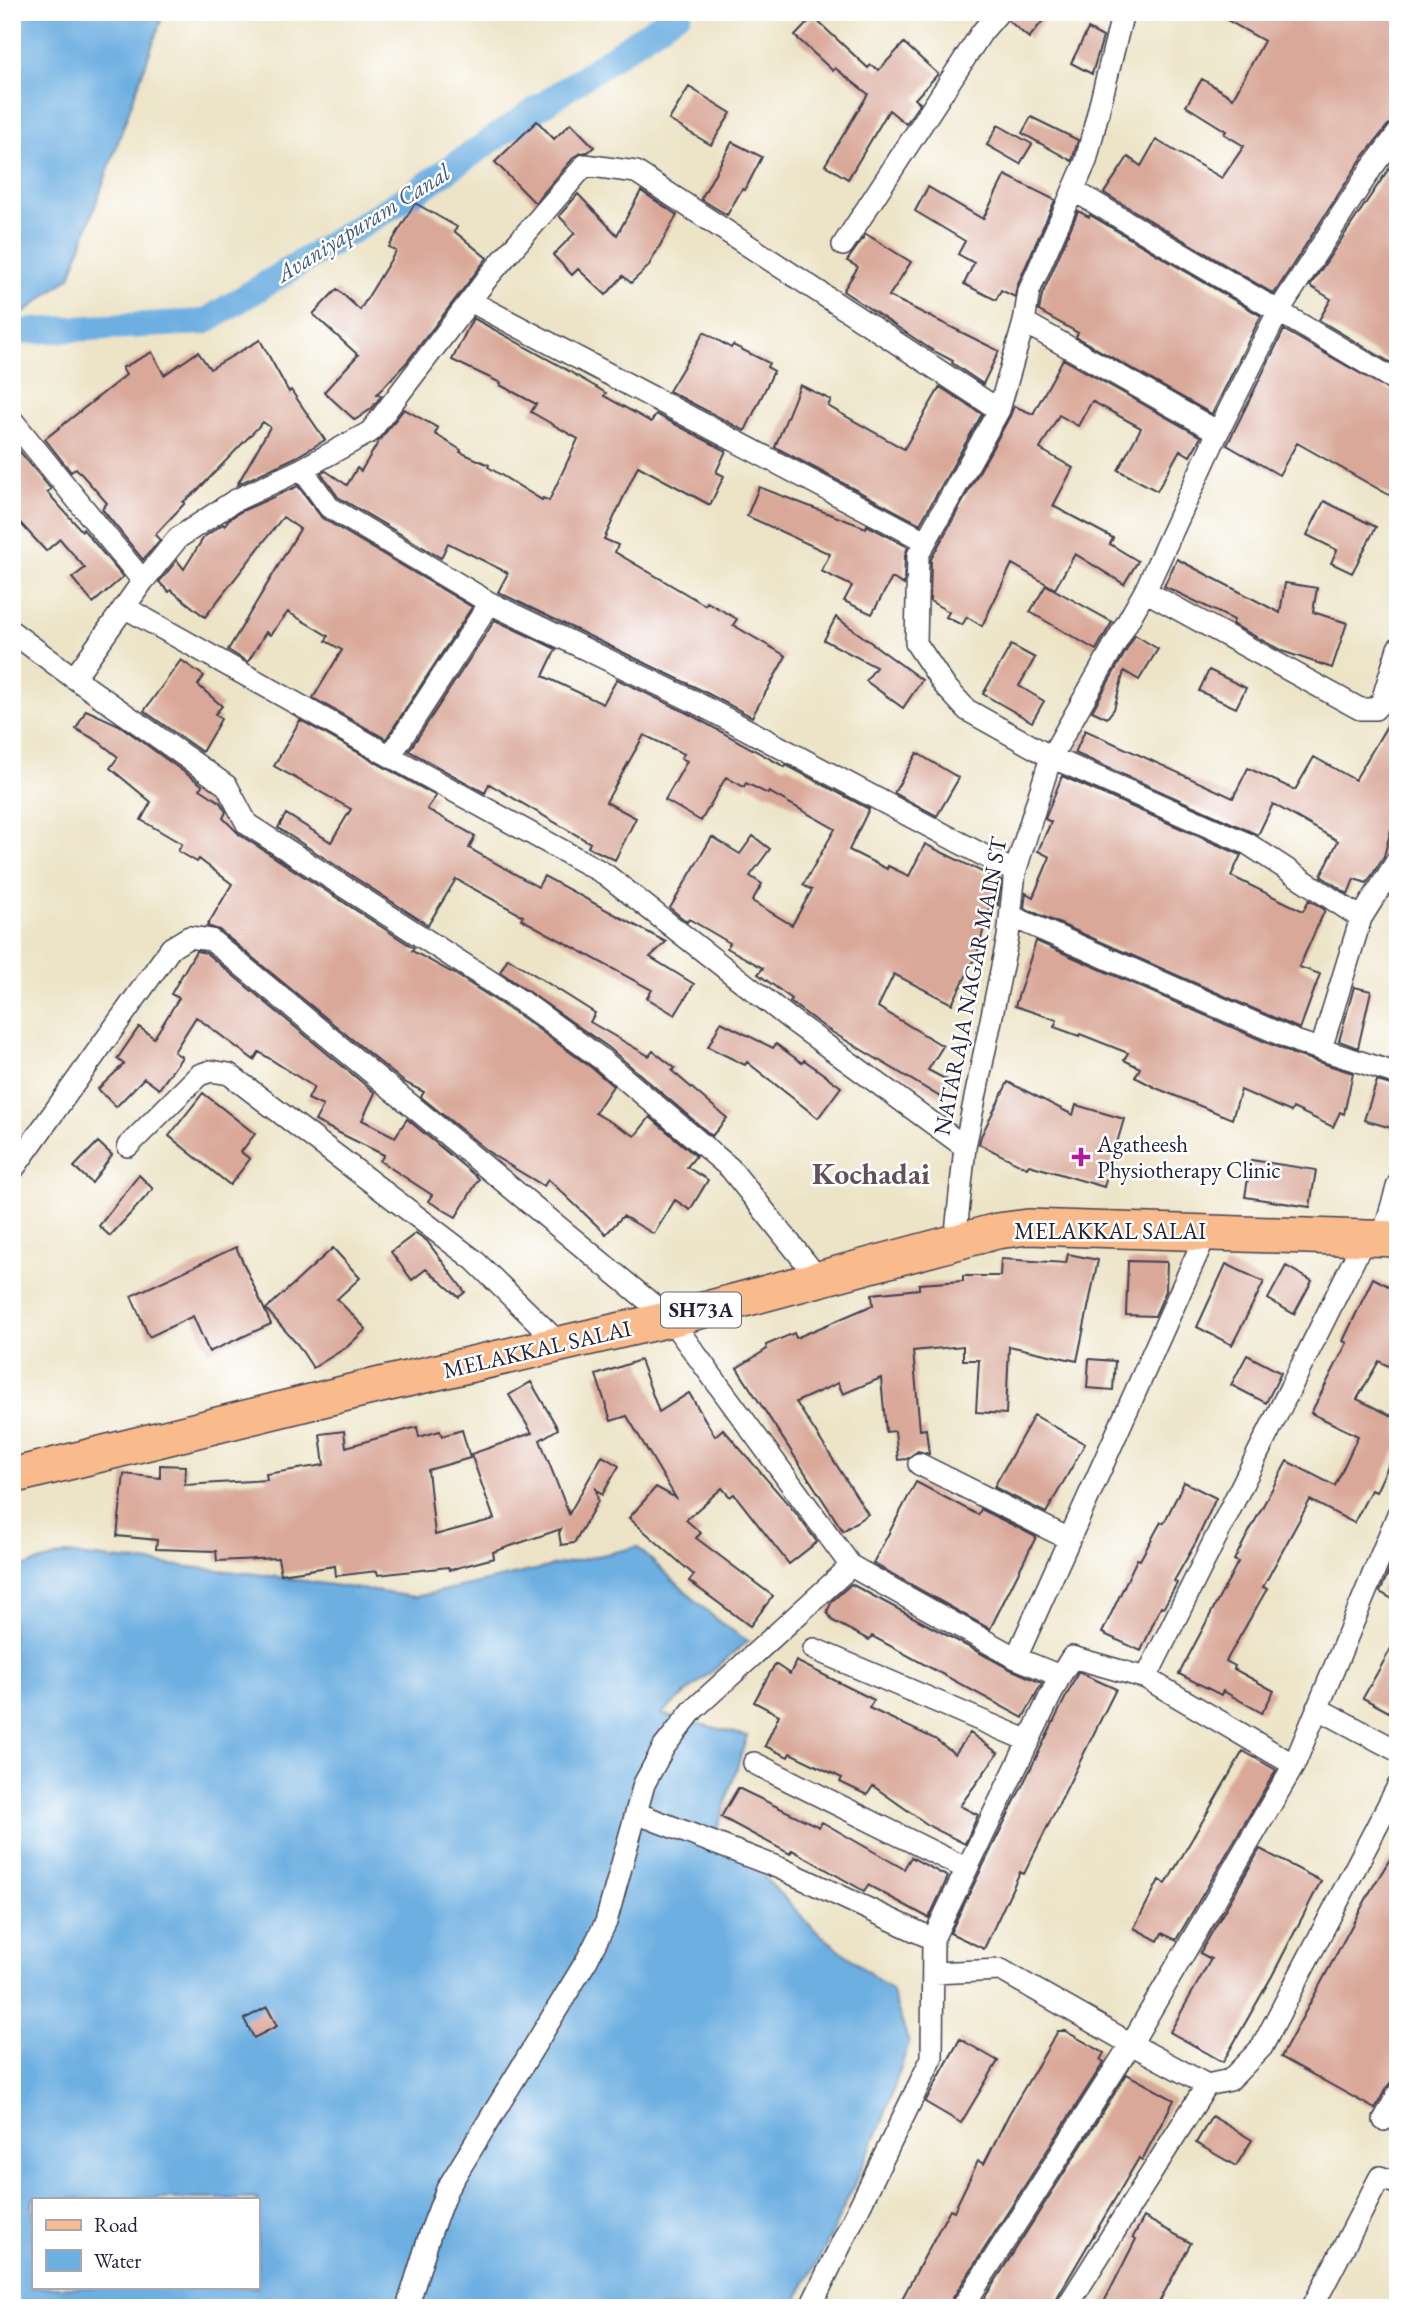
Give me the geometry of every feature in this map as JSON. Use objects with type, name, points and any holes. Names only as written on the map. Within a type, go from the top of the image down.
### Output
[{"type":"main road","name":"MELAKKAL SALAI","points":[[12,1476],[349,1392],[670,1318],[955,1242],[1028,1227],[1382,1239]]},
{"type":"street","points":[[843,245],[975,44],[999,12]]},
{"type":"street","points":[[1123,12],[1086,161],[1029,291],[1024,322],[999,410],[918,555],[916,643],[944,685],[967,710],[1051,757],[1248,844],[1361,918]]},
{"type":"street","name":"NATARAJA NAGAR MAIN ST","points":[[955,1242],[965,1147],[1009,937],[1015,872],[1051,757],[1145,591],[1218,432],[1278,312],[1398,132]]},
{"type":"street","points":[[74,678],[143,581],[178,538],[234,501],[302,469],[370,432],[470,301],[584,164],[636,172],[999,410]]},
{"type":"street","points":[[1073,190],[1398,382]]},
{"type":"street","points":[[470,301],[925,541]]},
{"type":"street","points":[[1024,322],[1218,432]]},
{"type":"street","points":[[12,420],[143,581]]},
{"type":"street","points":[[302,469],[329,507],[490,603],[695,702],[1015,872]]},
{"type":"street","points":[[1145,591],[1360,709],[1375,709],[1382,701],[1398,648]]},
{"type":"street","points":[[390,756],[490,603]]},
{"type":"street","points":[[124,607],[605,874],[790,1019],[965,1147]]},
{"type":"street","points":[[12,632],[227,786],[247,824],[527,1005],[600,1058],[730,1168],[818,1278]]},
{"type":"street","points":[[1321,1049],[1361,918],[1398,859]]},
{"type":"street","points":[[1011,916],[1298,1042],[1398,1074]]},
{"type":"street","points":[[12,1171],[171,948],[188,937],[211,940],[670,1318],[851,1566],[1016,1658],[1060,1676]]},
{"type":"street","points":[[128,1146],[199,1075],[211,1071],[229,1074],[474,1260],[560,1344]]},
{"type":"street","points":[[1146,1678],[1382,1239],[1398,1184]]},
{"type":"street","points":[[1016,1658],[1207,1232]]},
{"type":"street","points":[[919,1464],[1069,1539]]},
{"type":"street","points":[[962,2308],[1131,2044],[1294,1765],[1398,1514]]},
{"type":"street","points":[[407,2308],[447,2189],[587,1960],[606,1922],[644,1784],[664,1746],[693,1710],[851,1566]]},
{"type":"street","points":[[814,1649],[1029,1741]]},
{"type":"street","points":[[810,2308],[932,2058],[933,1939],[1060,1676],[1072,1657],[1146,1678],[1294,1765]]},
{"type":"street","points":[[1317,1708],[1398,1751]]},
{"type":"street","points":[[754,1763],[967,1869]]},
{"type":"street","points":[[933,1973],[1001,1970],[1207,2085],[1230,2080],[1262,2047],[1398,1786]]},
{"type":"street","points":[[636,1813],[782,1869],[933,1939]]},
{"type":"street","points":[[1066,2308],[1207,2085]]},
{"type":"street","points":[[1384,2120],[1398,2094]]},
{"type":"street","points":[[1312,2308],[1380,2177],[1398,2184]]},
{"type":"water","points":[[12,12],[164,12],[70,277],[12,322]]},
{"type":"water","points":[[637,1547],[718,1621],[748,1641],[661,1714],[747,1736],[717,1829],[816,1931],[891,1990],[909,2043],[882,2123],[827,2244],[792,2308],[12,2308],[12,1570],[66,1554],[256,1574],[415,1597]]},
{"type":"building","points":[[1012,12],[1050,12],[1029,38],[1009,21]]},
{"type":"building","points":[[1213,12],[1398,12],[1398,120],[1388,125],[1360,161],[1274,294],[1104,193],[1128,157],[1141,166],[1156,140],[1222,178],[1244,146],[1224,134],[1226,131],[1186,106],[1202,79],[1233,98],[1264,41]]},
{"type":"building","points":[[813,17],[868,68],[871,65],[879,70],[904,43],[938,74],[915,99],[920,103],[906,124],[889,110],[848,179],[825,165],[868,94],[835,68],[833,71],[795,36]]},
{"type":"building","points":[[1088,29],[1103,37],[1092,74],[1071,63]]},
{"type":"building","points":[[689,87],[731,113],[711,145],[669,120]]},
{"type":"building","points":[[1031,117],[1078,140],[1072,161],[1022,133]]},
{"type":"building","points":[[537,121],[554,139],[571,123],[594,147],[575,156],[535,203],[495,162]]},
{"type":"building","points":[[998,125],[1032,144],[1020,164],[987,145]]},
{"type":"building","points":[[732,142],[762,157],[745,190],[742,189],[727,215],[701,199]]},
{"type":"building","points":[[1396,158],[1398,367],[1319,320],[1331,299],[1310,286]]},
{"type":"building","points":[[1005,175],[1055,200],[1017,286],[1015,297],[1001,290],[996,300],[964,284],[974,263],[958,254],[965,241],[915,211],[928,187],[983,219]]},
{"type":"building","points":[[641,191],[677,215],[648,267],[631,283],[623,276],[606,295],[578,269],[572,275],[553,255],[575,233],[559,216],[578,194],[617,235]]},
{"type":"building","points":[[415,203],[457,227],[454,231],[487,258],[406,363],[377,394],[381,396],[371,409],[355,420],[324,392],[358,355],[313,314],[337,289],[360,310],[396,251],[389,247]]},
{"type":"building","points":[[1078,211],[1089,217],[1090,215],[1261,316],[1212,414],[1076,337],[1078,333],[1039,311],[1042,295]]},
{"type":"building","points":[[866,234],[911,262],[889,296],[999,351],[983,384],[952,363],[953,361],[843,291],[858,267],[847,261]]},
{"type":"building","points":[[473,318],[555,363],[606,393],[604,396],[651,422],[656,414],[726,451],[716,472],[724,476],[710,505],[638,466],[604,539],[618,545],[615,552],[705,605],[707,602],[737,619],[733,625],[786,656],[752,717],[498,592],[508,573],[448,543],[441,558],[338,497],[321,473],[326,471],[347,485],[357,468],[361,471],[379,441],[404,409],[438,428],[435,434],[461,450],[460,452],[489,465],[488,467],[542,500],[543,498],[549,501],[578,439],[531,412],[536,404],[500,385],[501,383],[452,360]]},
{"type":"building","points":[[1284,330],[1398,395],[1398,500],[1297,443],[1279,475],[1227,445]]},
{"type":"building","points":[[704,332],[731,348],[733,345],[769,363],[767,367],[774,371],[745,431],[669,391]]},
{"type":"building","points":[[260,340],[289,392],[291,390],[325,440],[237,485],[270,427],[263,422],[197,491],[183,502],[185,503],[155,535],[160,540],[143,560],[102,509],[107,503],[76,468],[71,472],[45,439],[126,375],[122,368],[152,352],[164,375],[198,352],[210,369]]},
{"type":"building","points":[[1063,359],[1201,437],[1190,456],[1180,450],[1157,491],[1118,470],[1141,428],[1092,401],[1078,426],[1059,415],[1040,449],[1073,468],[1053,506],[1113,538],[1110,544],[1138,561],[1124,584],[1075,554],[1055,589],[1012,564],[982,626],[967,617],[962,625],[946,617],[949,612],[930,601],[931,559],[1014,406],[1033,414]]},
{"type":"building","points":[[800,385],[831,400],[828,406],[904,449],[940,387],[982,414],[920,524],[775,447]]},
{"type":"building","points":[[12,442],[51,489],[47,492],[82,531],[83,529],[123,577],[93,603],[72,578],[85,568],[60,539],[46,551],[12,514]]},
{"type":"building","points":[[298,486],[322,518],[472,607],[386,739],[313,698],[342,650],[326,641],[328,636],[288,612],[270,635],[266,632],[248,662],[228,650],[300,529],[283,517],[205,617],[159,582],[177,560],[184,569],[204,537],[223,524],[225,526],[228,520]]},
{"type":"building","points":[[759,487],[866,528],[867,525],[908,547],[905,555],[904,585],[892,578],[872,614],[844,601],[852,586],[821,571],[830,554],[747,516]]},
{"type":"building","points":[[1324,501],[1376,527],[1352,573],[1331,563],[1337,550],[1307,535]]},
{"type":"building","points":[[1177,559],[1280,613],[1285,583],[1317,588],[1313,612],[1347,623],[1332,668],[1282,651],[1232,624],[1234,620],[1164,586]]},
{"type":"building","points":[[1046,585],[1112,622],[1096,650],[1030,612]]},
{"type":"building","points":[[836,617],[922,680],[903,708],[866,681],[876,667],[824,640]]},
{"type":"building","points":[[495,620],[556,649],[543,676],[603,704],[617,679],[869,809],[849,850],[887,869],[888,866],[909,876],[925,844],[1001,881],[998,905],[991,902],[977,954],[952,1004],[894,974],[878,1007],[943,1046],[928,1070],[951,1082],[942,1098],[827,1029],[758,974],[763,968],[727,948],[730,943],[689,919],[687,922],[670,908],[712,837],[740,854],[753,836],[770,849],[750,876],[762,884],[752,901],[792,925],[812,890],[803,885],[835,829],[769,792],[768,794],[746,783],[744,787],[726,777],[701,821],[665,800],[687,761],[681,758],[684,754],[644,735],[606,802],[636,818],[615,860],[588,847],[590,843],[489,784],[485,793],[409,751]]},
{"type":"building","points":[[1135,635],[1158,649],[1139,680],[1124,671],[1114,709],[1107,718],[1092,711]]},
{"type":"building","points":[[1011,645],[1035,658],[1019,686],[1044,701],[1032,722],[983,694]]},
{"type":"building","points":[[181,660],[204,676],[198,685],[222,706],[215,714],[221,719],[202,752],[144,711]]},
{"type":"building","points":[[1209,670],[1246,688],[1236,708],[1199,691]]},
{"type":"building","points":[[1398,707],[1398,804],[1384,856],[1367,883],[1354,879],[1348,894],[1321,876],[1338,841],[1273,804],[1258,835],[1075,753],[1085,730],[1233,798],[1248,768],[1295,790],[1314,757],[1355,780]]},
{"type":"building","points":[[86,710],[119,725],[202,785],[200,789],[220,802],[226,812],[223,818],[240,835],[414,948],[412,951],[455,974],[520,1016],[592,1068],[613,1086],[595,1113],[635,1136],[650,1117],[696,1156],[687,1167],[708,1180],[690,1210],[675,1200],[654,1234],[623,1216],[606,1234],[548,1179],[544,1186],[494,1156],[421,1097],[424,1092],[404,1082],[219,930],[207,926],[232,884],[199,859],[197,862],[178,851],[182,844],[141,820],[151,802],[110,768],[118,757],[98,741],[76,729]]},
{"type":"building","points":[[300,720],[436,796],[427,809],[475,836],[469,848],[538,887],[544,876],[666,942],[650,957],[694,984],[675,1015],[647,998],[652,990],[521,919],[523,916],[456,879],[428,925],[278,828],[286,814],[331,842],[351,809],[274,766]]},
{"type":"building","points":[[917,753],[959,778],[937,816],[894,793]]},
{"type":"building","points":[[1062,776],[1241,855],[1231,876],[1303,911],[1309,900],[1325,910],[1299,967],[1320,974],[1300,1029],[1024,908],[1026,893],[1033,897],[1050,857],[1038,851],[1051,822],[1045,819]]},
{"type":"building","points":[[1036,941],[1293,1054],[1353,1073],[1344,1114],[1340,1112],[1333,1127],[1293,1108],[1291,1112],[1241,1090],[1232,1119],[1135,1077],[1140,1068],[1124,1060],[1128,1053],[1054,1027],[1057,1020],[1015,1006]]},
{"type":"building","points":[[196,951],[206,953],[375,1093],[362,1120],[395,1137],[407,1119],[479,1179],[456,1217],[428,1201],[432,1195],[380,1161],[384,1155],[315,1121],[323,1106],[308,1099],[314,1087],[259,1052],[254,1060],[196,1017],[174,1052],[182,1057],[159,1089],[144,1078],[116,1107],[98,1089],[124,1064],[117,1059],[139,1027],[154,1038],[179,998],[171,994]]},
{"type":"building","points":[[508,958],[595,1013],[590,1022],[649,1056],[653,1051],[675,1068],[672,1071],[727,1118],[712,1136],[608,1047],[500,972]]},
{"type":"building","points":[[1354,987],[1371,991],[1358,1048],[1339,1041]]},
{"type":"building","points":[[721,1022],[773,1048],[776,1044],[802,1063],[804,1060],[841,1087],[818,1118],[747,1062],[745,1065],[708,1047]]},
{"type":"building","points":[[1377,1081],[1398,1087],[1398,1130],[1364,1120]]},
{"type":"building","points":[[1008,1082],[1073,1115],[1076,1105],[1124,1119],[1104,1187],[1029,1165],[1027,1168],[979,1144]]},
{"type":"building","points":[[203,1093],[255,1134],[241,1152],[250,1159],[230,1185],[169,1136]]},
{"type":"building","points":[[98,1142],[112,1155],[92,1183],[74,1167]]},
{"type":"building","points":[[1251,1160],[1316,1170],[1310,1207],[1245,1197]]},
{"type":"building","points":[[139,1175],[153,1189],[110,1236],[99,1226]]},
{"type":"building","points":[[416,1233],[427,1241],[465,1292],[459,1297],[426,1269],[412,1280],[391,1252]]},
{"type":"building","points":[[236,1247],[271,1324],[209,1352],[193,1316],[149,1337],[131,1296]]},
{"type":"building","points":[[333,1248],[360,1278],[337,1299],[366,1329],[347,1347],[313,1368],[298,1345],[266,1309]]},
{"type":"building","points":[[1068,1254],[1098,1260],[1077,1361],[1009,1346],[1006,1414],[976,1412],[979,1360],[963,1360],[963,1346],[913,1351],[920,1430],[926,1429],[929,1454],[918,1451],[907,1459],[898,1460],[895,1431],[886,1432],[881,1378],[843,1394],[838,1383],[796,1402],[868,1514],[843,1531],[737,1368],[767,1349],[766,1345],[794,1333],[796,1338],[873,1305],[872,1294],[919,1289],[919,1284],[963,1281],[963,1276],[1000,1276],[1001,1259],[1066,1263]]},
{"type":"building","points":[[1128,1261],[1167,1262],[1166,1291],[1155,1316],[1126,1315]]},
{"type":"building","points":[[1226,1264],[1264,1282],[1232,1345],[1197,1327]]},
{"type":"building","points":[[1286,1266],[1312,1281],[1294,1314],[1268,1299]]},
{"type":"building","points":[[1373,1278],[1398,1291],[1398,1371],[1379,1361],[1357,1399],[1398,1419],[1398,1445],[1376,1492],[1371,1490],[1354,1523],[1310,1500],[1263,1587],[1267,1589],[1226,1661],[1235,1666],[1234,1669],[1274,1691],[1262,1713],[1223,1691],[1221,1695],[1179,1674],[1238,1562],[1234,1560],[1287,1461],[1335,1486],[1358,1436],[1311,1413],[1347,1343],[1343,1341]]},
{"type":"building","points":[[1247,1355],[1281,1373],[1266,1403],[1231,1385]]},
{"type":"building","points":[[1089,1359],[1115,1361],[1113,1390],[1087,1388]]},
{"type":"building","points":[[640,1360],[659,1412],[689,1393],[715,1436],[723,1429],[795,1512],[817,1542],[789,1564],[734,1494],[730,1497],[722,1488],[686,1520],[701,1533],[696,1538],[773,1596],[750,1626],[689,1581],[694,1575],[629,1518],[656,1487],[676,1498],[627,1416],[611,1421],[596,1375]]},
{"type":"building","points":[[531,1382],[558,1429],[540,1440],[569,1514],[602,1456],[619,1466],[602,1495],[596,1489],[598,1501],[574,1543],[561,1545],[561,1529],[493,1552],[494,1558],[449,1570],[448,1567],[378,1575],[377,1571],[336,1576],[335,1566],[281,1574],[278,1558],[217,1561],[216,1551],[156,1549],[157,1540],[117,1536],[124,1474],[160,1478],[160,1465],[186,1466],[185,1485],[267,1480],[266,1474],[324,1465],[320,1434],[344,1431],[346,1447],[417,1427],[419,1437],[440,1431],[442,1436],[462,1430],[470,1458],[428,1470],[435,1535],[494,1519],[471,1454],[532,1433],[509,1395]]},
{"type":"building","points":[[1034,1415],[1085,1444],[1046,1513],[994,1487]]},
{"type":"building","points":[[916,1482],[978,1515],[981,1509],[1036,1537],[990,1629],[873,1563]]},
{"type":"building","points":[[1184,1482],[1216,1498],[1174,1581],[1177,1583],[1164,1607],[1161,1606],[1141,1651],[1102,1633],[1137,1559],[1140,1560],[1161,1522],[1164,1523]]},
{"type":"building","points":[[1398,1549],[1398,1602],[1380,1592]]},
{"type":"building","points":[[851,1584],[1010,1669],[1042,1683],[1023,1718],[872,1636],[869,1640],[833,1621],[827,1612],[832,1601]]},
{"type":"building","points":[[1398,1636],[1398,1717],[1363,1698]]},
{"type":"building","points":[[796,1661],[874,1700],[869,1708],[935,1739],[955,1754],[970,1733],[998,1753],[960,1806],[978,1815],[965,1844],[931,1827],[873,1786],[867,1795],[840,1782],[842,1778],[790,1753],[788,1757],[765,1746],[779,1715],[754,1702],[775,1664],[790,1674]]},
{"type":"building","points":[[1078,1672],[1116,1689],[1024,1874],[1020,1872],[984,1949],[950,1933]]},
{"type":"building","points":[[1243,1751],[1276,1770],[1176,1940],[1162,1933],[1158,1941],[1134,1928],[1159,1880],[1166,1884]]},
{"type":"building","points":[[738,1788],[819,1827],[822,1822],[904,1869],[911,1857],[948,1877],[929,1918],[868,1885],[864,1891],[792,1850],[790,1854],[721,1817]]},
{"type":"building","points":[[1398,1846],[1398,2074],[1386,2088],[1375,2109],[1281,2057],[1371,1890]]},
{"type":"building","points":[[1260,1849],[1321,1881],[1272,1976],[1223,2062],[1170,2032],[1211,1959],[1200,1953]]},
{"type":"building","points":[[267,2007],[277,2026],[254,2038],[244,2019]]},
{"type":"building","points":[[1058,2031],[1065,2031],[1104,2053],[1100,2060],[1104,2062],[949,2308],[897,2308],[950,2209],[954,2211],[978,2161],[984,2164],[1009,2114]]},
{"type":"building","points":[[960,2039],[998,2061],[961,2123],[925,2102]]},
{"type":"building","points":[[1127,2074],[1174,2100],[1142,2160],[1139,2158],[1051,2308],[978,2308]]},
{"type":"building","points":[[1212,2116],[1252,2140],[1236,2166],[1196,2143]]},
{"type":"building","points":[[1144,2217],[1191,2243],[1156,2308],[1101,2308],[1136,2239],[1133,2237]]},
{"type":"waterway","name":"Avaniyapuram Canal","points":[[12,332],[204,322],[417,191],[679,12]]},
{"type":"place","name":"Agatheesh Physiotherapy Clinic","points":[[1081,1157]]},
{"type":"district","name":"Kochadai","points":[[871,1174]]}]
